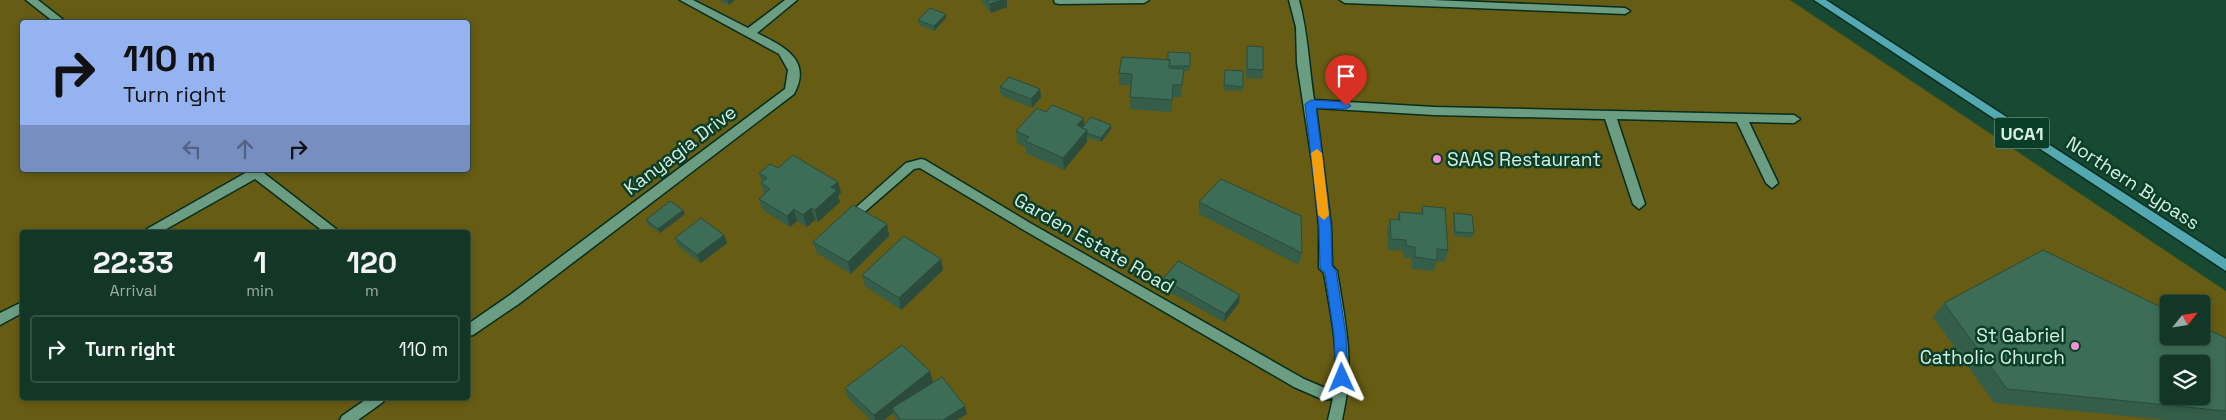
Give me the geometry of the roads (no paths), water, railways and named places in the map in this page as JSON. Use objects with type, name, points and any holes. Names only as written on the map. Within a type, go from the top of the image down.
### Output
[{"type":"main road","name":"Northern Bypass","points":[[1819,0],[2226,266]]},
{"type":"street","points":[[31,0],[58,20]]},
{"type":"street","name":"Kanyagia Drive","points":[[470,329],[515,298],[790,91],[795,81],[793,63],[783,51],[684,0]]},
{"type":"street","points":[[749,33],[792,0]]},
{"type":"street","points":[[1059,1],[1144,0]]},
{"type":"street","points":[[1294,0],[1301,26],[1303,63],[1311,104],[1325,226],[1326,268],[1330,271],[1340,335],[1343,366],[1341,390],[1335,420]]},
{"type":"street","points":[[1346,0],[1625,11]]},
{"type":"street","points":[[1311,104],[1434,111],[1794,119]]},
{"type":"street","points":[[1610,115],[1638,204]]},
{"type":"street","points":[[1741,118],[1772,183]]},
{"type":"street","name":"Garden Estate Road","points":[[841,226],[910,166],[921,163],[1026,226],[1299,383],[1324,394],[1341,390]]},
{"type":"street","points":[[154,230],[251,172]]},
{"type":"street","points":[[254,172],[329,230]]},
{"type":"street","points":[[0,320],[20,308]]},
{"type":"street","points":[[348,420],[375,400]]},
{"type":"place","name":"SAAS Restaurant","points":[[1437,159]]},
{"type":"place","name":"St Gabriel Catholic Church","points":[[2075,346]]}]
